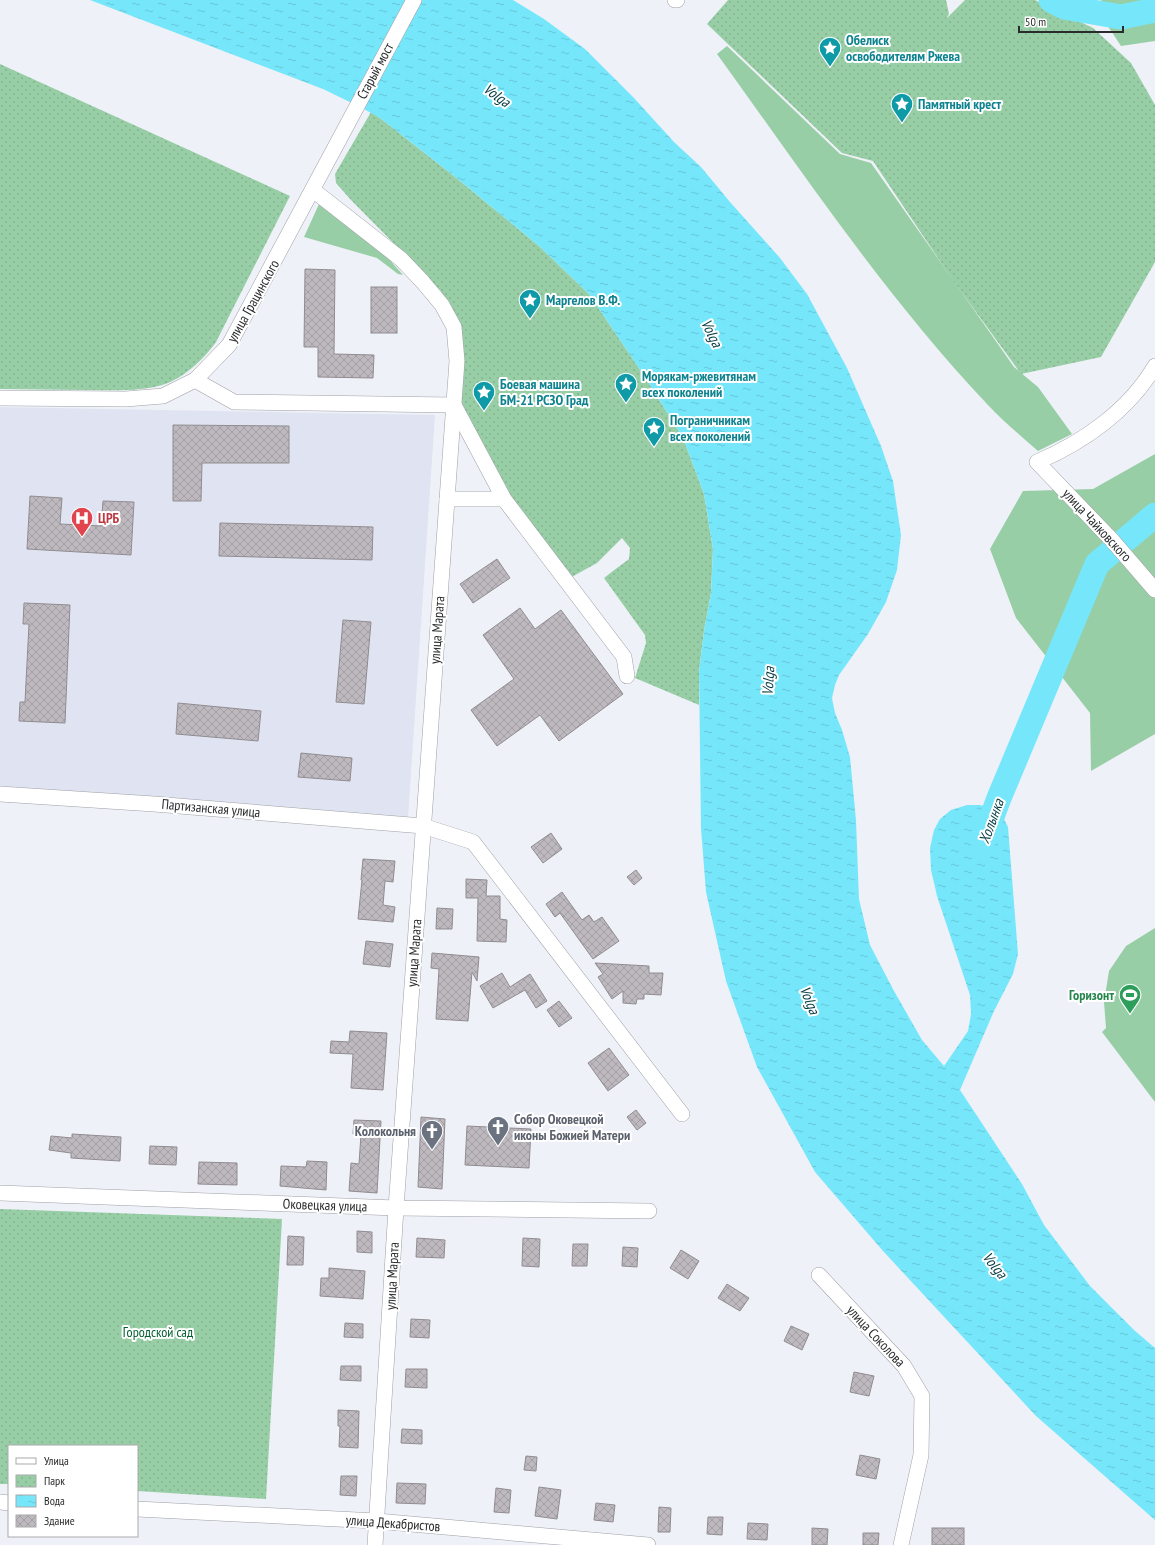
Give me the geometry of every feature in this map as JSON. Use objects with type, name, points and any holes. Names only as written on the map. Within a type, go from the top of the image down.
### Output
[{"type":"street","name":"Старый мост","points":[[337,143],[414,0]]},
{"type":"street","name":"улица Грацинского","points":[[0,398],[126,399],[163,396],[195,380],[230,345],[337,143]]},
{"type":"street","name":"улица Марата","points":[[313,190],[401,258],[422,281],[442,305],[454,327],[457,361],[396,1208],[375,1545]]},
{"type":"street","name":"улица Чайковского","points":[[1155,366],[1148,378],[1121,409],[1081,439],[1037,462],[1111,539],[1155,590]]},
{"type":"street","points":[[195,380],[234,402],[454,405],[504,499],[624,657],[627,676]]},
{"type":"street","points":[[447,499],[504,499]]},
{"type":"street","name":"Партизанская улица","points":[[0,794],[154,804],[423,826],[473,842],[682,1114]]},
{"type":"street","name":"Оковецкая улица","points":[[0,1193],[396,1208],[649,1211]]},
{"type":"street","name":"улица Соколова","points":[[819,1275],[904,1366],[922,1396],[921,1455],[901,1545]]},
{"type":"street","name":"улица Декабристов","points":[[138,1509],[377,1521],[648,1545]]},
{"type":"shaded area","points":[[0,407],[435,415],[408,818],[0,788]]},
{"type":"green space","points":[[728,0],[946,0],[949,14],[946,19],[965,0],[1035,0],[1093,28],[1131,63],[1155,105],[1155,262],[1101,357],[1021,374],[952,279],[873,161],[842,153],[707,24]]},
{"type":"green space","points":[[1102,0],[1155,0],[1155,41],[1121,46],[1094,5]]},
{"type":"green space","points":[[727,46],[840,154],[871,163],[1014,367],[1038,387],[1072,434],[1038,451],[993,410],[950,363],[914,321],[846,234],[717,54]]},
{"type":"green space","points":[[0,64],[290,196],[216,342],[199,362],[185,374],[162,385],[135,390],[0,389]]},
{"type":"green space","points":[[371,112],[454,176],[539,246],[589,294],[645,377],[683,438],[704,494],[713,549],[711,593],[704,631],[699,672],[699,705],[635,678],[646,643],[645,635],[604,578],[629,559],[630,548],[622,538],[597,563],[568,579],[508,499],[461,414],[456,322],[441,291],[336,183],[335,174]]},
{"type":"green space","points":[[319,204],[380,249],[403,275],[398,274],[377,258],[304,237]]},
{"type":"green space","points":[[1155,454],[1155,734],[1091,771],[1090,713],[1016,618],[990,549],[1023,491],[1093,489]]},
{"type":"green space","name":"Горизонт","points":[[1155,928],[1155,1102],[1102,1032],[1106,1028],[1104,1002],[1109,971],[1126,946]]},
{"type":"green space","name":"Городской сад","points":[[0,1209],[282,1219],[266,1499],[138,1491],[138,1445],[8,1445],[8,1484],[0,1484]]},
{"type":"water","name":"Volga","points":[[90,0],[513,0],[544,19],[585,49],[634,98],[674,142],[701,167],[780,258],[807,294],[847,368],[881,446],[893,481],[901,535],[897,570],[886,602],[868,634],[839,675],[832,698],[835,713],[850,757],[856,820],[859,899],[870,945],[922,1040],[944,1066],[968,1031],[971,1014],[970,995],[937,896],[931,870],[930,848],[934,830],[940,819],[951,810],[967,805],[980,805],[992,808],[1001,813],[1008,827],[1018,954],[1013,974],[994,1011],[960,1090],[1022,1184],[1044,1225],[1090,1286],[1134,1330],[1155,1348],[1155,1520],[1036,1416],[883,1251],[815,1172],[757,1067],[726,981],[706,892],[701,829],[699,672],[704,631],[711,593],[713,549],[704,494],[683,438],[645,377],[589,294],[539,246],[454,176],[380,118],[323,89]]},
{"type":"building","points":[[305,269],[335,270],[334,354],[374,355],[373,378],[318,377],[318,347],[304,347]]},
{"type":"building","points":[[371,287],[397,287],[397,333],[371,333]]},
{"type":"building","points":[[173,425],[289,426],[289,463],[202,463],[201,501],[173,501]]},
{"type":"building","points":[[30,496],[62,498],[60,524],[101,526],[103,501],[134,502],[131,555],[27,549]]},
{"type":"building","points":[[220,523],[373,527],[372,560],[219,556]]},
{"type":"building","points":[[497,559],[510,578],[473,603],[460,584]]},
{"type":"building","points":[[24,603],[70,605],[65,723],[19,721],[20,702],[25,702],[29,624],[23,624]]},
{"type":"building","points":[[520,608],[535,629],[561,610],[623,694],[559,741],[540,715],[497,746],[471,710],[514,679],[483,635]]},
{"type":"building","points":[[343,620],[371,622],[364,704],[336,702]]},
{"type":"building","points":[[178,703],[261,711],[258,741],[176,734]]},
{"type":"building","points":[[301,753],[352,758],[350,781],[298,777]]},
{"type":"building","points":[[551,833],[562,849],[543,863],[531,847]]},
{"type":"building","points":[[363,859],[395,861],[393,882],[385,881],[383,905],[395,907],[393,922],[358,919]]},
{"type":"building","points":[[636,870],[642,878],[634,885],[627,877]]},
{"type":"building","points":[[466,879],[487,880],[486,896],[500,896],[500,919],[507,920],[506,942],[477,941],[478,898],[466,898]]},
{"type":"building","points":[[562,892],[582,920],[589,915],[594,922],[602,917],[619,941],[593,959],[560,913],[555,917],[546,904]]},
{"type":"building","points":[[437,908],[453,909],[452,929],[436,929]]},
{"type":"building","points":[[366,941],[393,944],[390,967],[363,964]]},
{"type":"building","points":[[432,953],[479,957],[477,981],[472,972],[468,1021],[436,1019],[439,969],[431,968]]},
{"type":"building","points":[[595,963],[649,966],[649,973],[663,973],[661,995],[644,994],[644,999],[637,999],[636,1004],[623,1003],[623,991],[612,999],[598,977],[603,974]]},
{"type":"building","points":[[502,973],[510,987],[530,974],[547,1001],[536,1008],[525,990],[493,1008],[480,986]]},
{"type":"building","points":[[559,1001],[572,1018],[559,1027],[547,1010]]},
{"type":"building","points":[[350,1031],[387,1033],[383,1090],[351,1088],[353,1054],[330,1053],[331,1041],[349,1042]]},
{"type":"building","points":[[609,1048],[629,1075],[608,1091],[588,1063]]},
{"type":"building","points":[[636,1110],[646,1123],[637,1130],[627,1117]]},
{"type":"building","name":"Колокольня","points":[[421,1117],[445,1119],[442,1189],[418,1187]]},
{"type":"building","points":[[354,1120],[381,1121],[377,1193],[349,1191],[351,1163],[359,1164],[361,1134],[353,1134]]},
{"type":"building","name":"Собор Оковецкой иконы Божией Матери","points":[[467,1126],[531,1129],[529,1168],[465,1165]]},
{"type":"building","points":[[72,1134],[121,1137],[120,1161],[71,1158],[71,1153],[49,1150],[51,1136],[72,1138]]},
{"type":"building","points":[[150,1146],[177,1147],[176,1165],[149,1164]]},
{"type":"building","points":[[307,1161],[327,1162],[326,1190],[280,1186],[281,1166],[306,1167]]},
{"type":"building","points":[[199,1162],[237,1163],[237,1185],[198,1184]]},
{"type":"building","points":[[357,1231],[372,1232],[372,1253],[357,1252]]},
{"type":"building","points":[[288,1236],[304,1237],[303,1265],[287,1265]]},
{"type":"building","points":[[417,1238],[445,1240],[444,1258],[416,1257]]},
{"type":"building","points":[[523,1238],[540,1239],[539,1267],[522,1266]]},
{"type":"building","points":[[573,1244],[588,1244],[587,1266],[572,1266]]},
{"type":"building","points":[[623,1247],[638,1248],[637,1267],[622,1266]]},
{"type":"building","points":[[681,1250],[699,1261],[688,1279],[670,1268]]},
{"type":"building","points":[[329,1268],[365,1271],[363,1299],[320,1296],[321,1278],[329,1278]]},
{"type":"building","points":[[727,1284],[749,1298],[740,1311],[718,1298]]},
{"type":"building","points":[[411,1319],[430,1320],[429,1338],[410,1337]]},
{"type":"building","points":[[345,1323],[363,1324],[363,1338],[344,1337]]},
{"type":"building","points":[[791,1326],[809,1334],[802,1350],[784,1341]]},
{"type":"building","points":[[341,1366],[361,1366],[361,1381],[340,1380]]},
{"type":"building","points":[[406,1369],[427,1369],[427,1388],[405,1387]]},
{"type":"building","points":[[854,1372],[874,1376],[869,1396],[850,1392]]},
{"type":"building","points":[[338,1410],[359,1411],[358,1448],[339,1447],[340,1426],[338,1426]]},
{"type":"building","points":[[402,1429],[422,1430],[422,1444],[401,1443]]},
{"type":"building","points":[[860,1455],[880,1459],[876,1479],[856,1475]]},
{"type":"building","points":[[526,1456],[537,1457],[536,1471],[524,1470]]},
{"type":"building","points":[[341,1476],[357,1476],[356,1496],[340,1495]]},
{"type":"building","points":[[397,1483],[426,1484],[425,1504],[396,1503]]},
{"type":"building","points":[[539,1487],[561,1490],[557,1519],[535,1516]]},
{"type":"building","points":[[496,1488],[511,1490],[509,1513],[494,1512]]},
{"type":"building","points":[[596,1503],[615,1505],[613,1522],[594,1520]]},
{"type":"building","points":[[659,1507],[671,1508],[670,1532],[658,1532]]},
{"type":"building","points":[[708,1517],[723,1517],[722,1535],[707,1534]]},
{"type":"building","points":[[748,1523],[768,1524],[767,1540],[747,1539]]},
{"type":"building","points":[[812,1528],[828,1529],[827,1545],[812,1545]]},
{"type":"building","points":[[932,1528],[964,1528],[964,1545],[932,1545]]},
{"type":"building","points":[[863,1533],[879,1533],[878,1545],[863,1545]]},
{"type":"waterway","name":"Холынка","points":[[1051,0],[1064,7],[1121,17],[1155,10]]},
{"type":"waterway","name":"Холынка","points":[[983,841],[999,798],[1097,564],[1155,515]]},
{"type":"place","name":"Обелиск освободителям Ржева","points":[[830,68]]},
{"type":"place","name":"Памятный крест","points":[[902,124]]},
{"type":"place","name":"Маргелов В.Ф.","points":[[530,320]]},
{"type":"place","name":"Морякам-ржевитянам всех поколений","points":[[626,404]]},
{"type":"place","name":"Боевая машина БМ-21 РСЗО Град","points":[[484,412]]},
{"type":"place","name":"Пограничникам всех поколений","points":[[654,448]]},
{"type":"place","name":"ЦРБ","points":[[82,538]]},
{"type":"place","name":"Горизонт","points":[[1130,1014]]},
{"type":"place","name":"Собор Оковецкой иконы Божией Матери","points":[[498,1146]]},
{"type":"place","name":"Колокольня","points":[[432,1150]]}]
